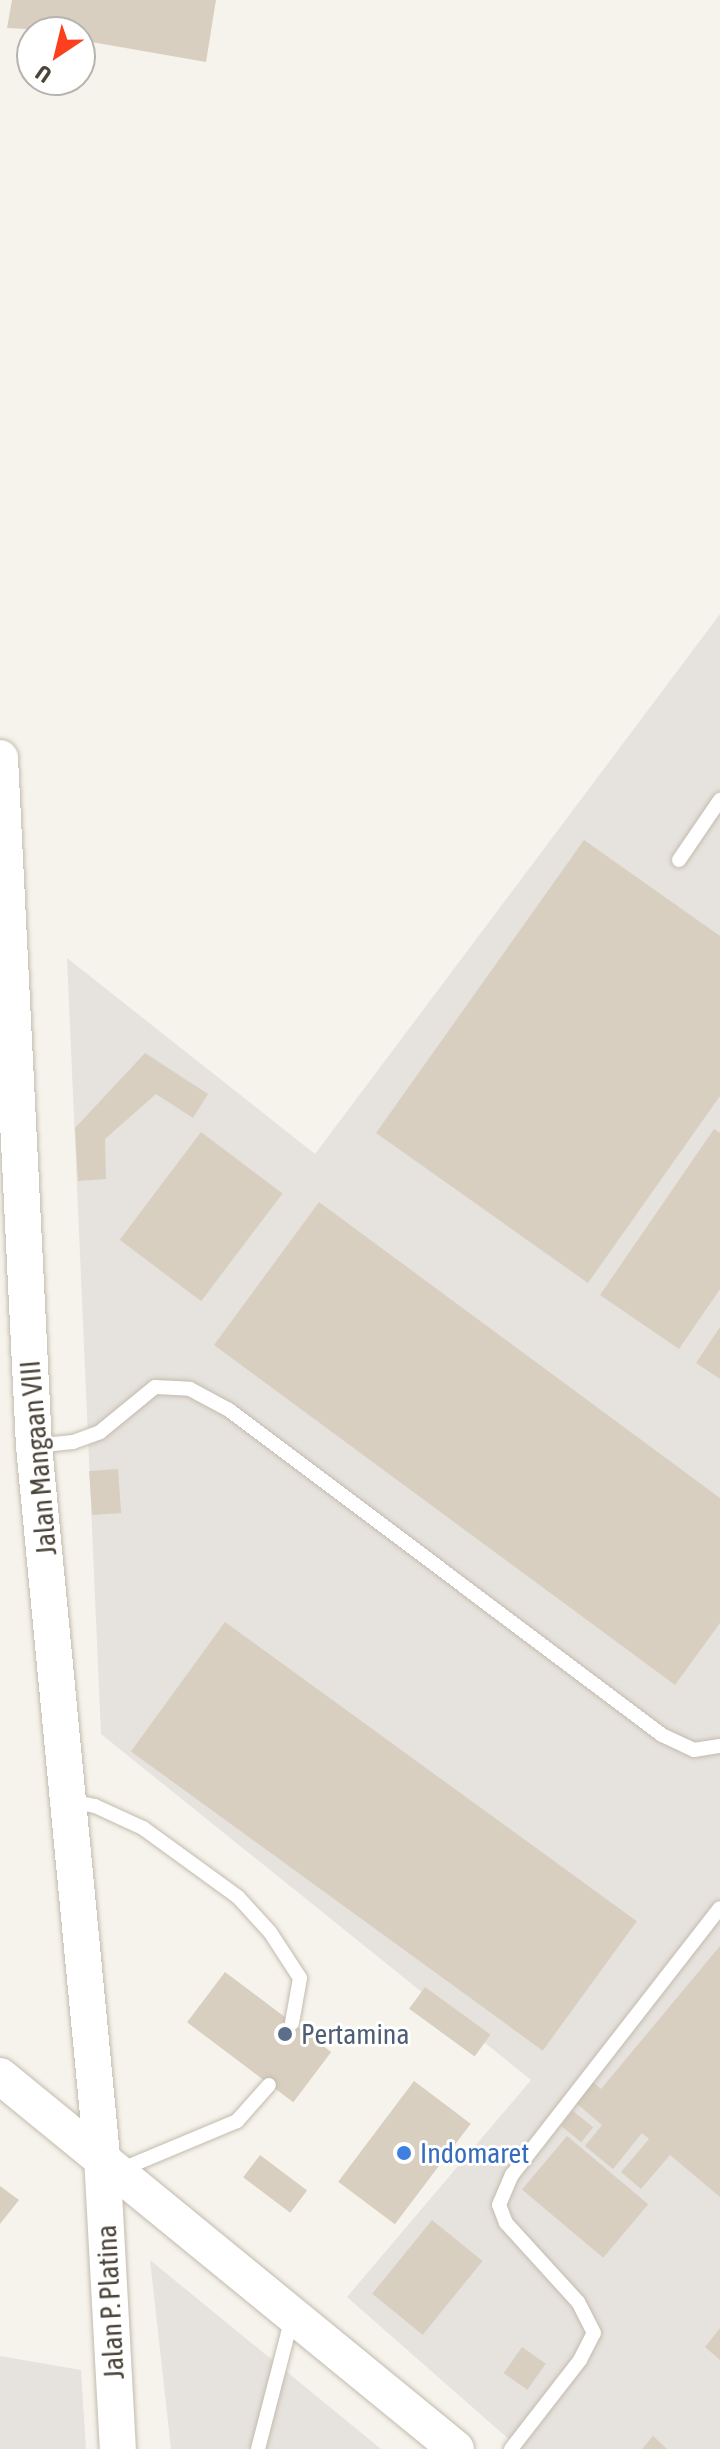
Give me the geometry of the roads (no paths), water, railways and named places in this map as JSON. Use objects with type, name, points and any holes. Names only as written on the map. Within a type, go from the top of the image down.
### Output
[{"type":"street","name":"Jalan Mangaan VIII","points":[[0,758],[8,1113],[34,1446],[111,2163]]},
{"type":"street","points":[[0,2076],[111,2163],[456,2449]]},
{"type":"street","name":"Jalan P. Platina","points":[[111,2163],[118,2449]]},
{"type":"lane","points":[[679,860],[720,800]]},
{"type":"lane","points":[[34,1446],[73,1442],[100,1432],[155,1387],[190,1389],[242,1419],[662,1735],[694,1750],[720,1746]]},
{"type":"lane","points":[[70,1801],[143,1828],[238,1897],[270,1932],[300,1978],[292,2023]]},
{"type":"lane","points":[[511,2449],[580,2360],[594,2333],[578,2302],[506,2223],[499,2205],[512,2175],[720,1908]]},
{"type":"lane","points":[[111,2163],[237,2121],[269,2085]]},
{"type":"lane","points":[[258,2449],[293,2314]]},
{"type":"place","name":"Pertamina","points":[[285,2034]]},
{"type":"place","name":"Indomaret","points":[[404,2153]]}]
